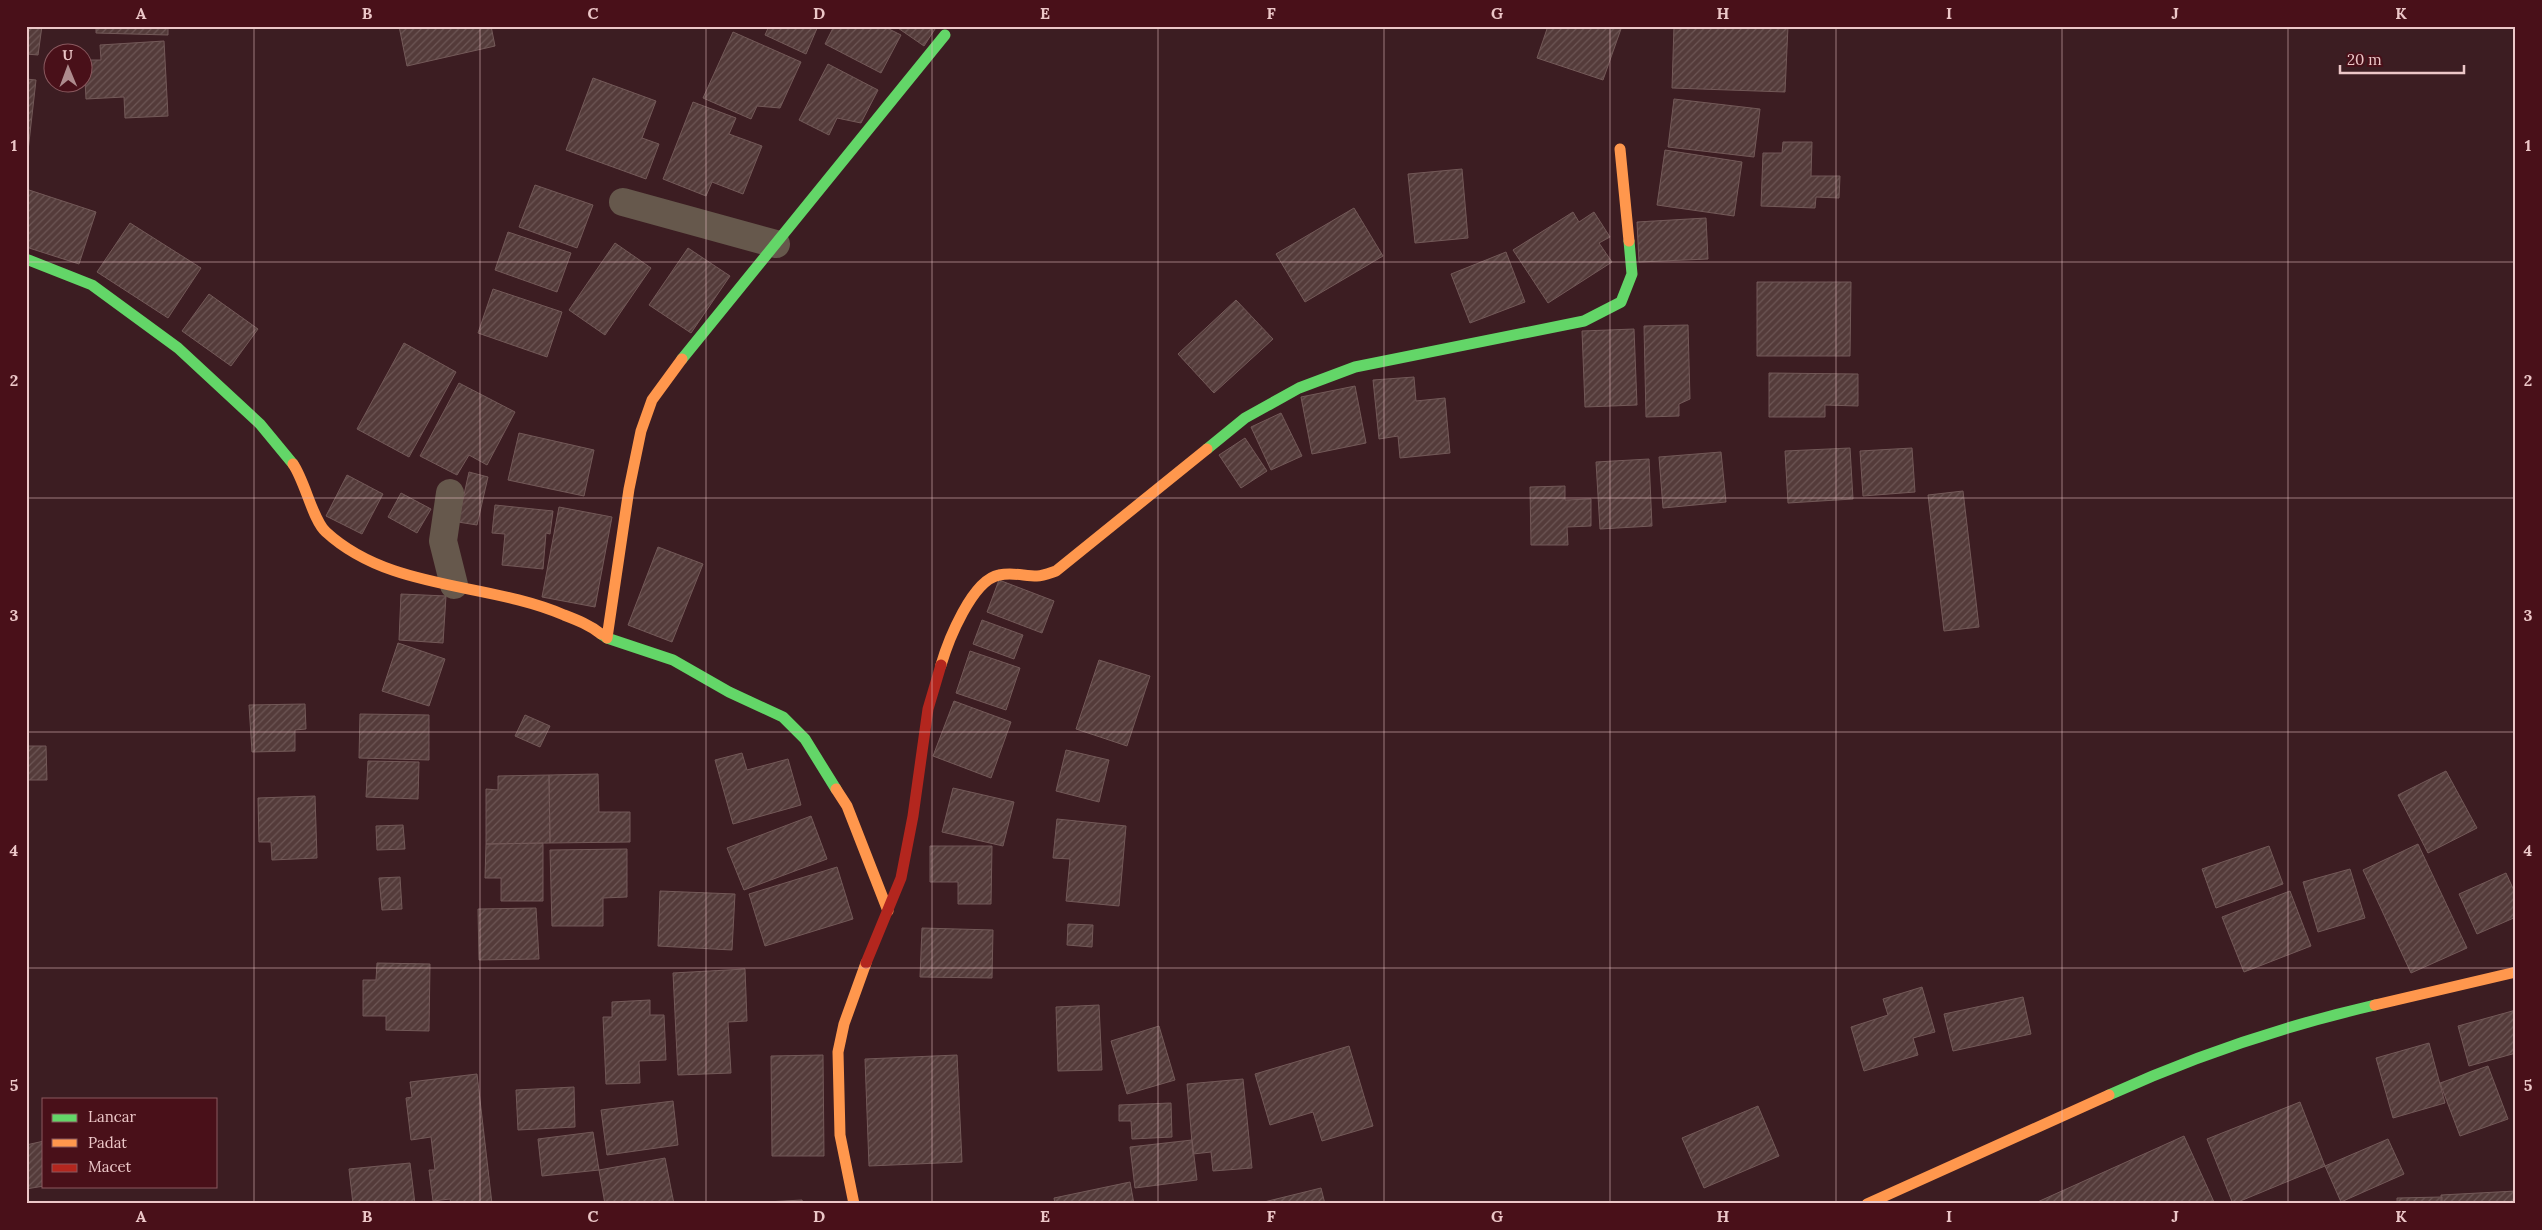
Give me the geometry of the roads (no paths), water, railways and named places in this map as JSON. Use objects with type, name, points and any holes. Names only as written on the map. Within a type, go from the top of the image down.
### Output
[{"type":"street","points":[[607,638],[629,489],[641,431],[652,400],[679,362],[945,34]]},
{"type":"street","points":[[854,1204],[840,1135],[838,1052],[844,1024],[859,979],[901,878],[913,816],[928,708],[949,639],[981,584],[997,575],[1016,573],[1038,576],[1056,571],[1245,418],[1298,388],[1355,367],[1584,321],[1621,302],[1632,274],[1620,149]]},
{"type":"street","points":[[623,202],[776,244]]},
{"type":"street","points":[[26,259],[92,285],[178,348],[260,424],[295,466],[324,531],[354,554],[412,577],[454,584],[544,606],[591,626],[607,638],[673,660],[729,692],[783,717],[805,739],[824,765],[847,806],[888,911]]},
{"type":"street","points":[[450,493],[443,541],[454,584]]},
{"type":"street","points":[[1867,1204],[2157,1073],[2291,1028],[2366,1007],[2516,972]]}]
